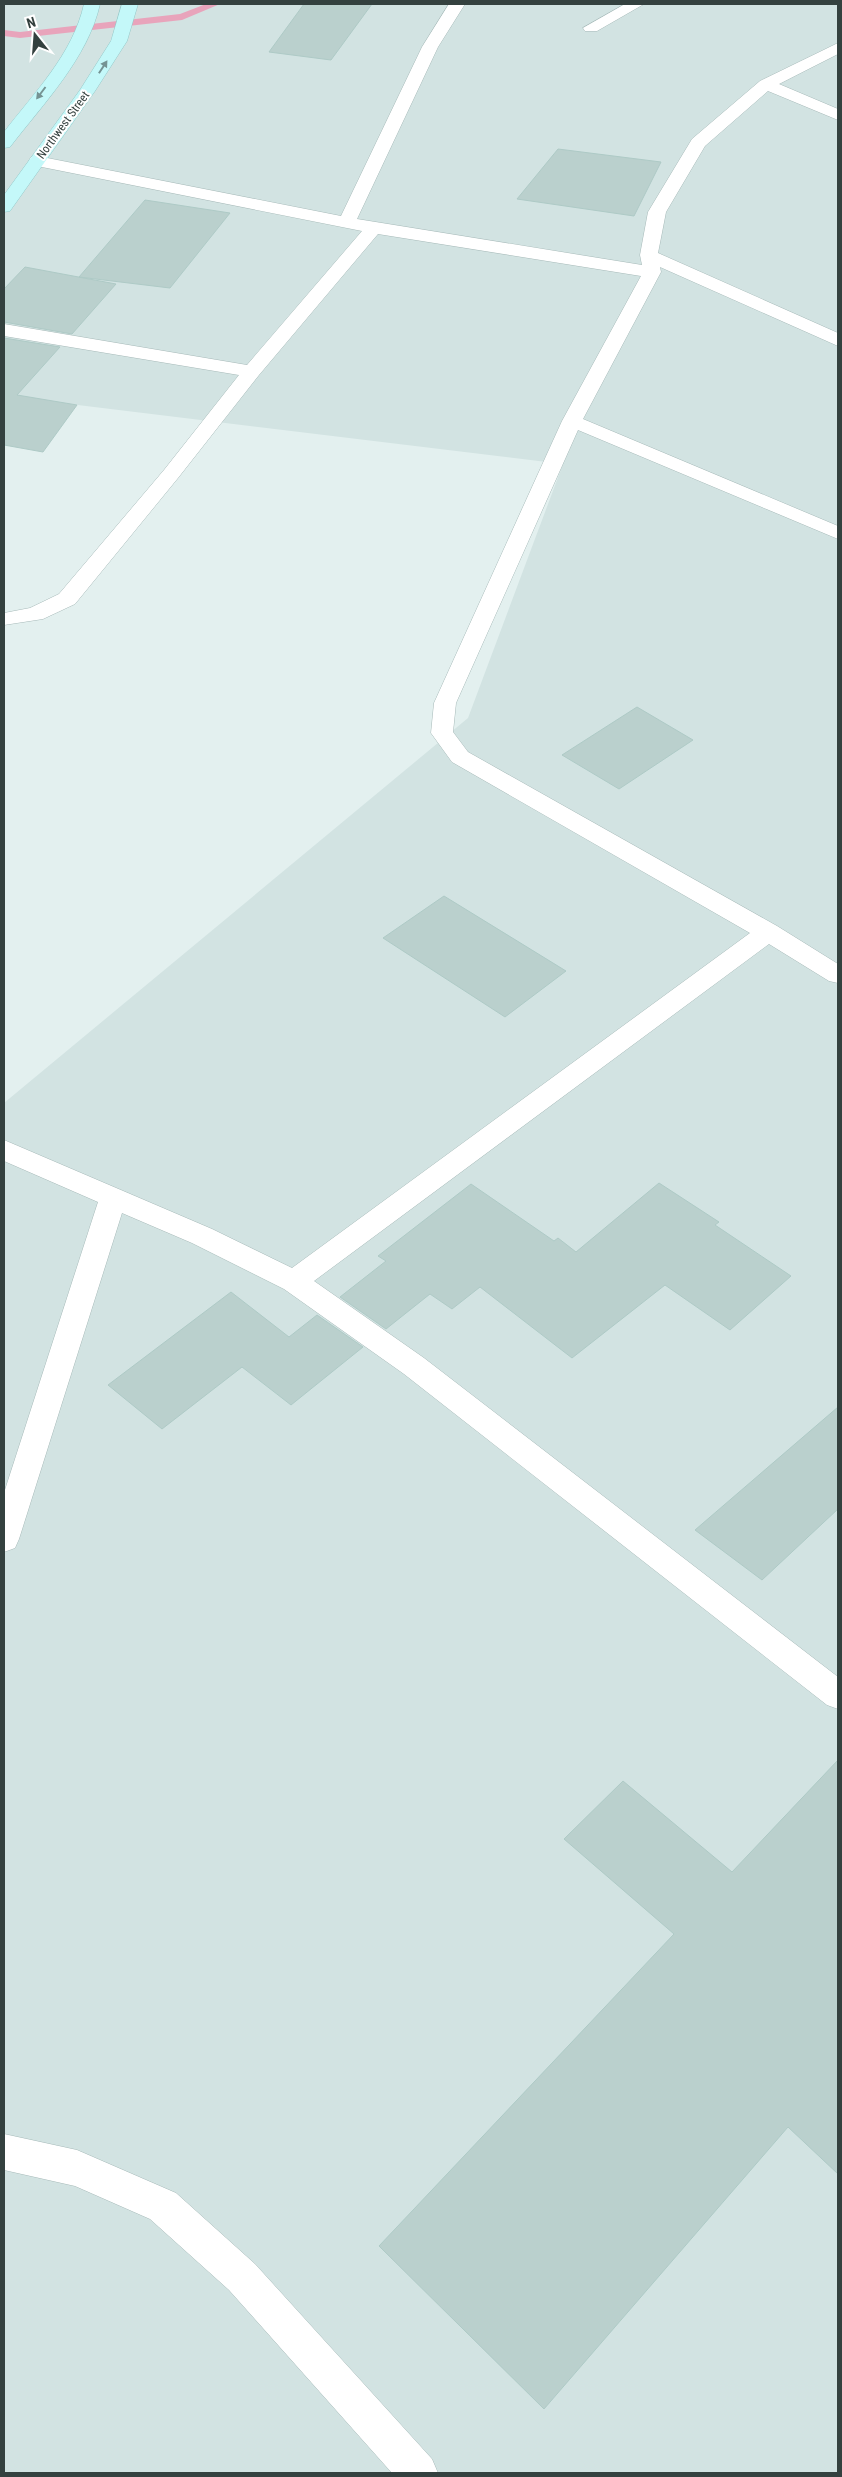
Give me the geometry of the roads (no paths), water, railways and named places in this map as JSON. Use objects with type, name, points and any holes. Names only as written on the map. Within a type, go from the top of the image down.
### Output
[{"type":"main road","points":[[4,143],[80,40],[92,9]]},
{"type":"main road","name":"Northwest Street","points":[[4,207],[119,41],[128,10]]},
{"type":"street","points":[[348,222],[430,47],[457,4]]},
{"type":"street","points":[[591,28],[636,4]]},
{"type":"street","points":[[838,48],[766,84],[698,143],[657,212],[651,264],[572,421],[444,703],[442,733],[460,757],[768,932],[838,975]]},
{"type":"street","points":[[766,84],[838,115]]},
{"type":"street","points":[[37,161],[374,228],[651,264],[838,340]]},
{"type":"street","points":[[4,619],[35,614],[67,599],[171,474],[252,371],[374,228]]},
{"type":"street","points":[[4,330],[252,371]]},
{"type":"street","points":[[572,421],[838,533]]},
{"type":"street","points":[[294,1281],[768,932]]},
{"type":"street","points":[[4,1150],[202,1236],[294,1281],[414,1366],[838,1695]]},
{"type":"street","points":[[4,1539],[114,1198]]},
{"type":"street","points":[[4,2152],[77,2168],[162,2206],[242,2277],[418,2473]]},
{"type":"waterway","points":[[4,33],[20,35],[182,17],[215,4]]}]
